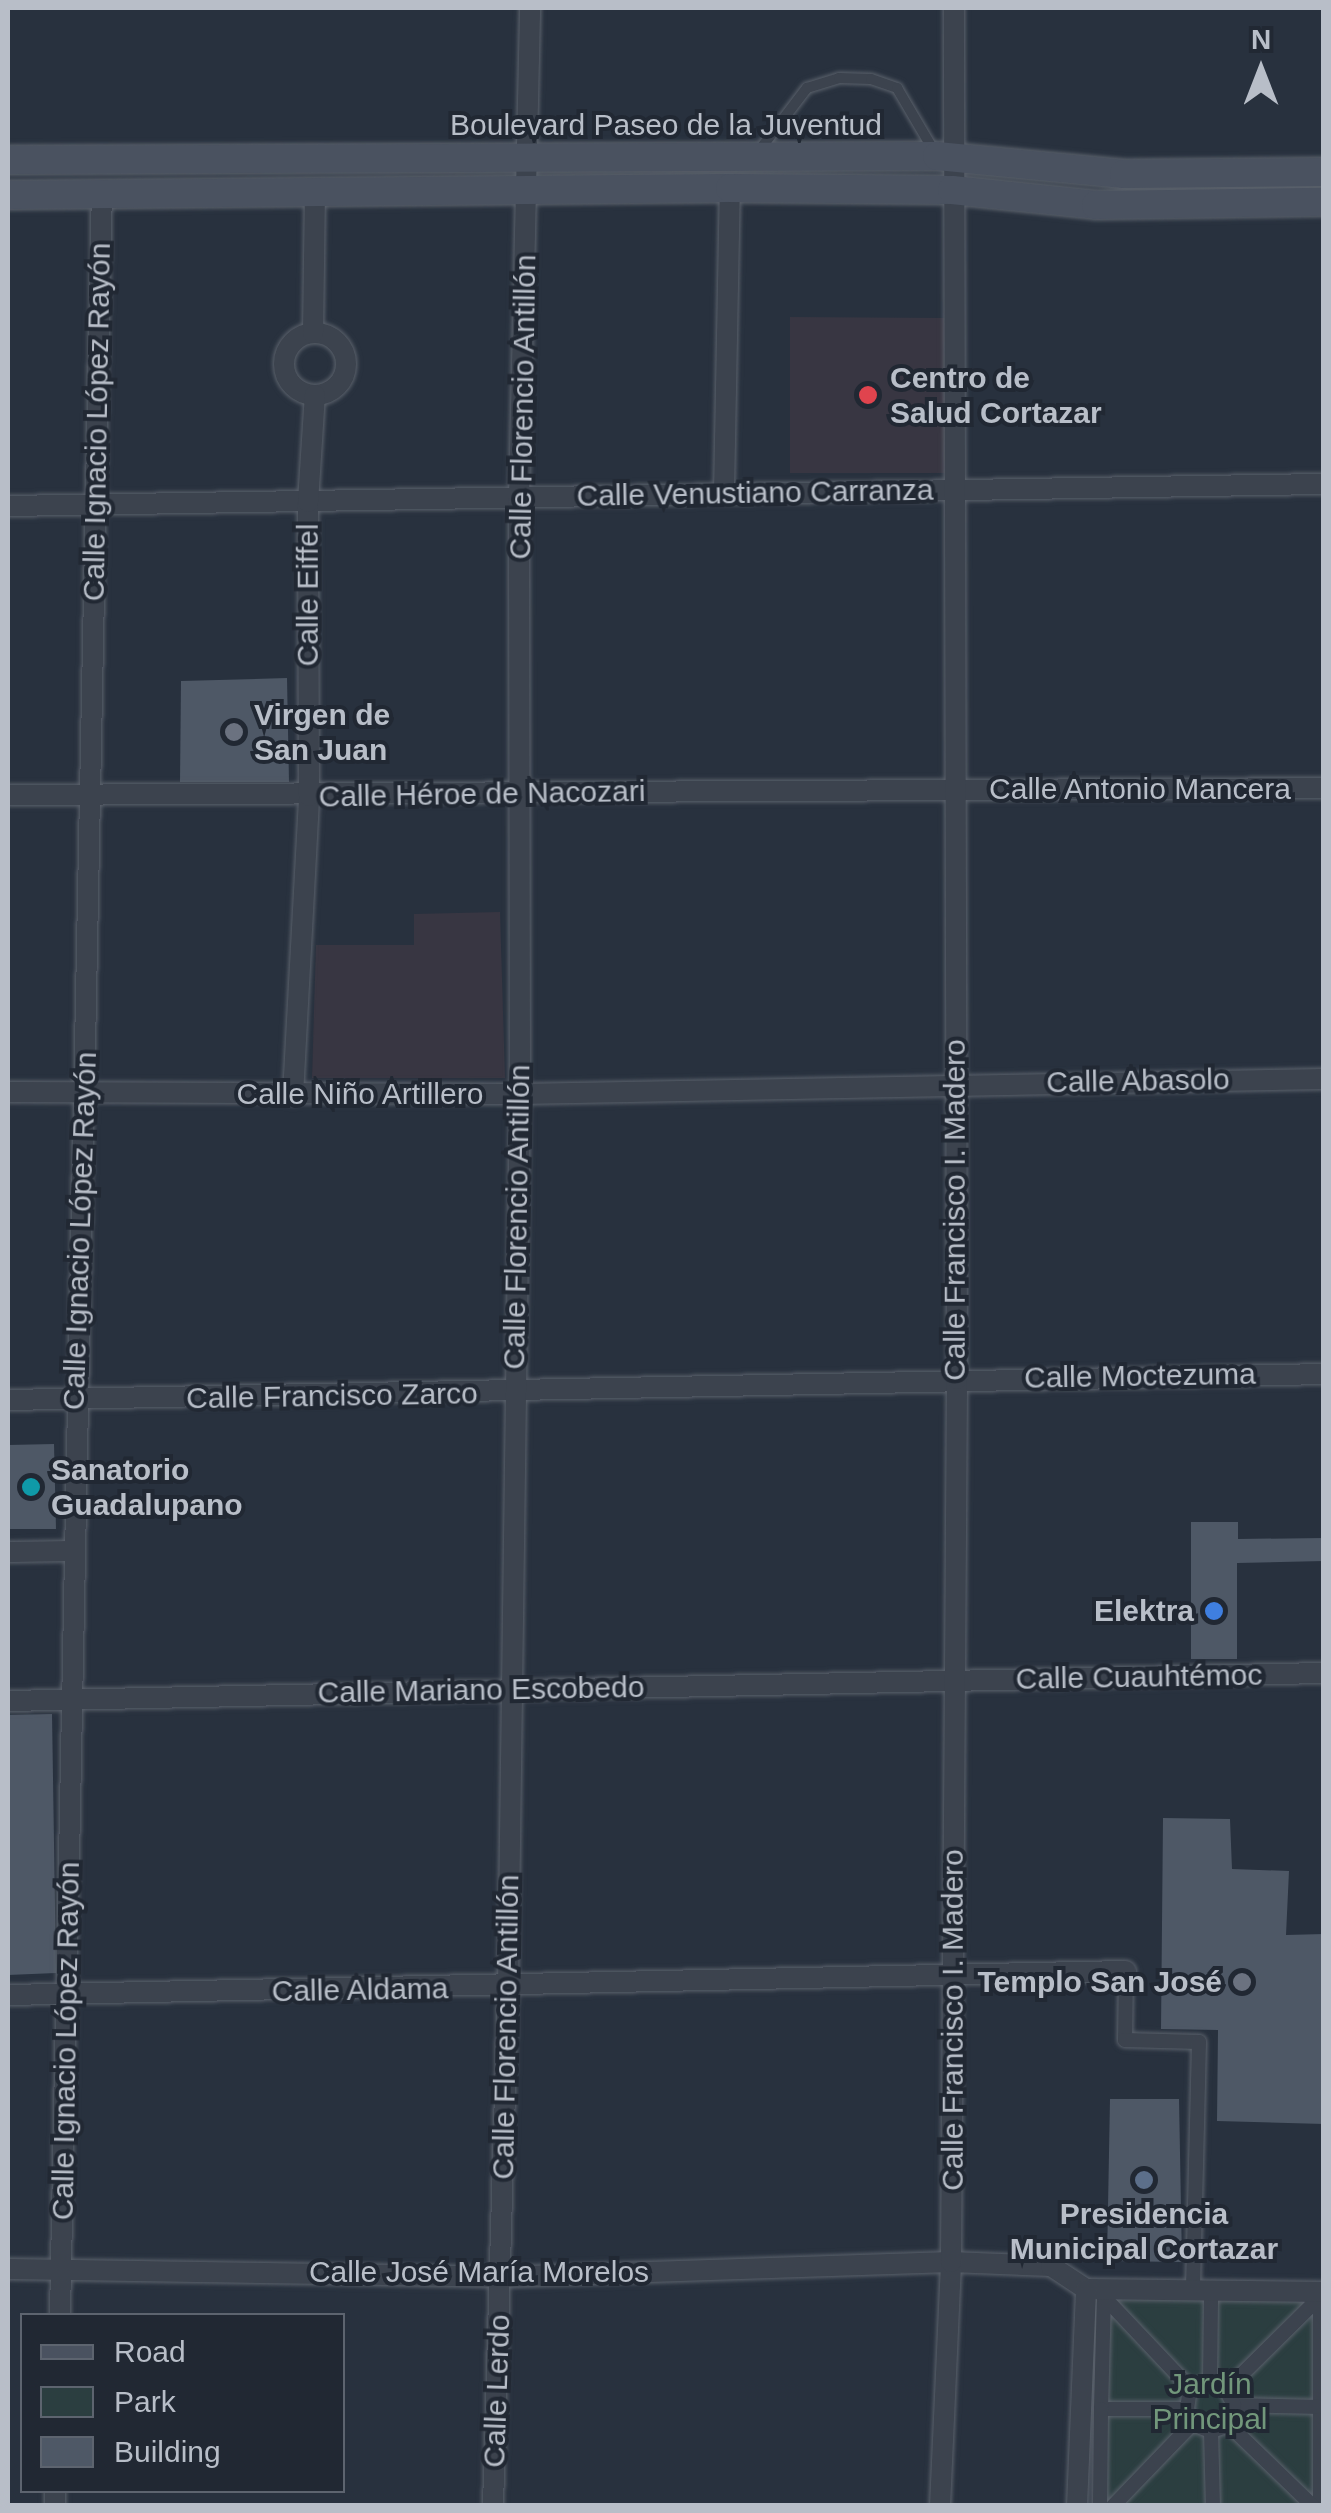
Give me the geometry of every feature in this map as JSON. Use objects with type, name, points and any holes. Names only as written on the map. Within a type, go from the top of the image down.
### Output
[{"type":"main road","name":"Boulevard Paseo de la Juventud","points":[[8,160],[945,157],[1124,174],[1324,172]]},
{"type":"main road","points":[[8,195],[730,188],[952,190],[1096,205],[1324,202]]},
{"type":"street","name":"Calle Florencio Antillón","points":[[501,2277],[520,1094],[518,498],[530,8]]},
{"type":"street","name":"Calle Francisco I. Madero","points":[[940,2506],[951,2262],[957,1379],[952,190],[945,157],[954,8]]},
{"type":"street","points":[[724,493],[730,188]]},
{"type":"street","points":[[313,333],[315,192]]},
{"type":"street","name":"Calle Ignacio López Rayón","points":[[60,2313],[70,1994],[74,1399],[86,1091],[102,195]]},
{"type":"street","points":[[313,333],[338,342],[347,368],[340,384],[315,396],[297,390],[284,365],[296,340],[313,333]]},
{"type":"street","name":"Calle Eiffel","points":[[293,1095],[309,796],[308,502],[315,396]]},
{"type":"street","name":"Calle Venustiano Carranza","points":[[8,506],[1324,484]]},
{"type":"street","name":"Calle Antonio Mancera","points":[[957,790],[1324,788]]},
{"type":"street","name":"Calle Héroe de Nacozari","points":[[8,796],[957,790]]},
{"type":"street","name":"Calle Abasolo","points":[[953,1084],[1324,1078]]},
{"type":"street","name":"Calle Niño Artillero","points":[[8,1092],[520,1094],[953,1084]]},
{"type":"street","name":"Calle Moctezuma","points":[[957,1379],[1324,1374]]},
{"type":"street","name":"Calle Francisco Zarco","points":[[8,1400],[514,1394],[957,1379]]},
{"type":"street","points":[[8,1552],[74,1551]]},
{"type":"street","name":"Calle Cuauhtémoc","points":[[954,1680],[1324,1674]]},
{"type":"street","name":"Calle Mariano Escobedo","points":[[8,1701],[954,1680]]},
{"type":"street","points":[[1126,1970],[1125,2040],[1199,2042],[1202,2294],[1210,2381]]},
{"type":"street","name":"Calle Aldama","points":[[8,1995],[508,1988],[953,1971],[1126,1970]]},
{"type":"street","name":"Calle José María Morelos","points":[[8,2269],[501,2277],[951,2262],[1051,2266],[1095,2293]]},
{"type":"street","name":"Calle Lerdo","points":[[493,2506],[501,2277]]},
{"type":"street","points":[[1095,2293],[1322,2295]]},
{"type":"street","points":[[1095,2293],[1190,2388]]},
{"type":"street","points":[[1095,2293],[1101,2409],[1100,2506]]},
{"type":"street","points":[[1077,2506],[1095,2293]]},
{"type":"street","points":[[1230,2387],[1322,2295]]},
{"type":"street","points":[[1316,2506],[1322,2295]]},
{"type":"street","points":[[1190,2388],[1210,2381],[1230,2387]]},
{"type":"street","points":[[1229,2425],[1234,2406],[1230,2387]]},
{"type":"street","points":[[1190,2388],[1187,2408],[1192,2424]]},
{"type":"street","points":[[1234,2406],[1320,2407]]},
{"type":"street","points":[[1101,2409],[1187,2408]]},
{"type":"street","points":[[1192,2424],[1211,2431],[1229,2425]]},
{"type":"street","points":[[1113,2506],[1192,2424]]},
{"type":"street","points":[[1229,2425],[1316,2506]]},
{"type":"street","points":[[1211,2431],[1213,2506]]},
{"type":"lane","points":[[755,156],[807,88],[839,78],[897,88],[945,157]]},
{"type":"shaded area","name":"Centro de Salud Cortazar","points":[[790,317],[946,318],[947,473],[790,473]]},
{"type":"shaded area","points":[[500,912],[505,1078],[312,1078],[316,945],[414,945],[414,914]]},
{"type":"green space","name":"Jardín Principal","points":[[1104,2297],[1320,2297],[1320,2505],[1100,2506]]},
{"type":"building","name":"Virgen de San Juan","points":[[287,678],[289,782],[180,782],[181,681]]},
{"type":"building","name":"Sanatorio Guadalupano","points":[[54,1444],[56,1529],[8,1529],[8,1445]]},
{"type":"building","name":"Elektra","points":[[1191,1522],[1238,1522],[1238,1539],[1324,1538],[1324,1561],[1237,1563],[1237,1659],[1191,1659]]},
{"type":"building","points":[[52,1714],[56,1973],[8,1975],[8,1715]]},
{"type":"building","name":"Templo San José","points":[[1163,1818],[1230,1819],[1232,1869],[1289,1871],[1286,1935],[1324,1934],[1324,2124],[1217,2121],[1218,2030],[1161,2029]]},
{"type":"building","name":"Presidencia Municipal Cortazar","points":[[1110,2099],[1179,2099],[1182,2262],[1107,2261]]},
{"type":"place","name":"Centro de Salud Cortazar","points":[[868,395]]},
{"type":"place","name":"Virgen de San Juan","points":[[234,732]]},
{"type":"place","name":"Sanatorio Guadalupano","points":[[31,1487]]},
{"type":"place","name":"Elektra","points":[[1214,1611]]},
{"type":"place","name":"Templo San José","points":[[1242,1982]]},
{"type":"place","name":"Presidencia Municipal Cortazar","points":[[1144,2180]]}]
